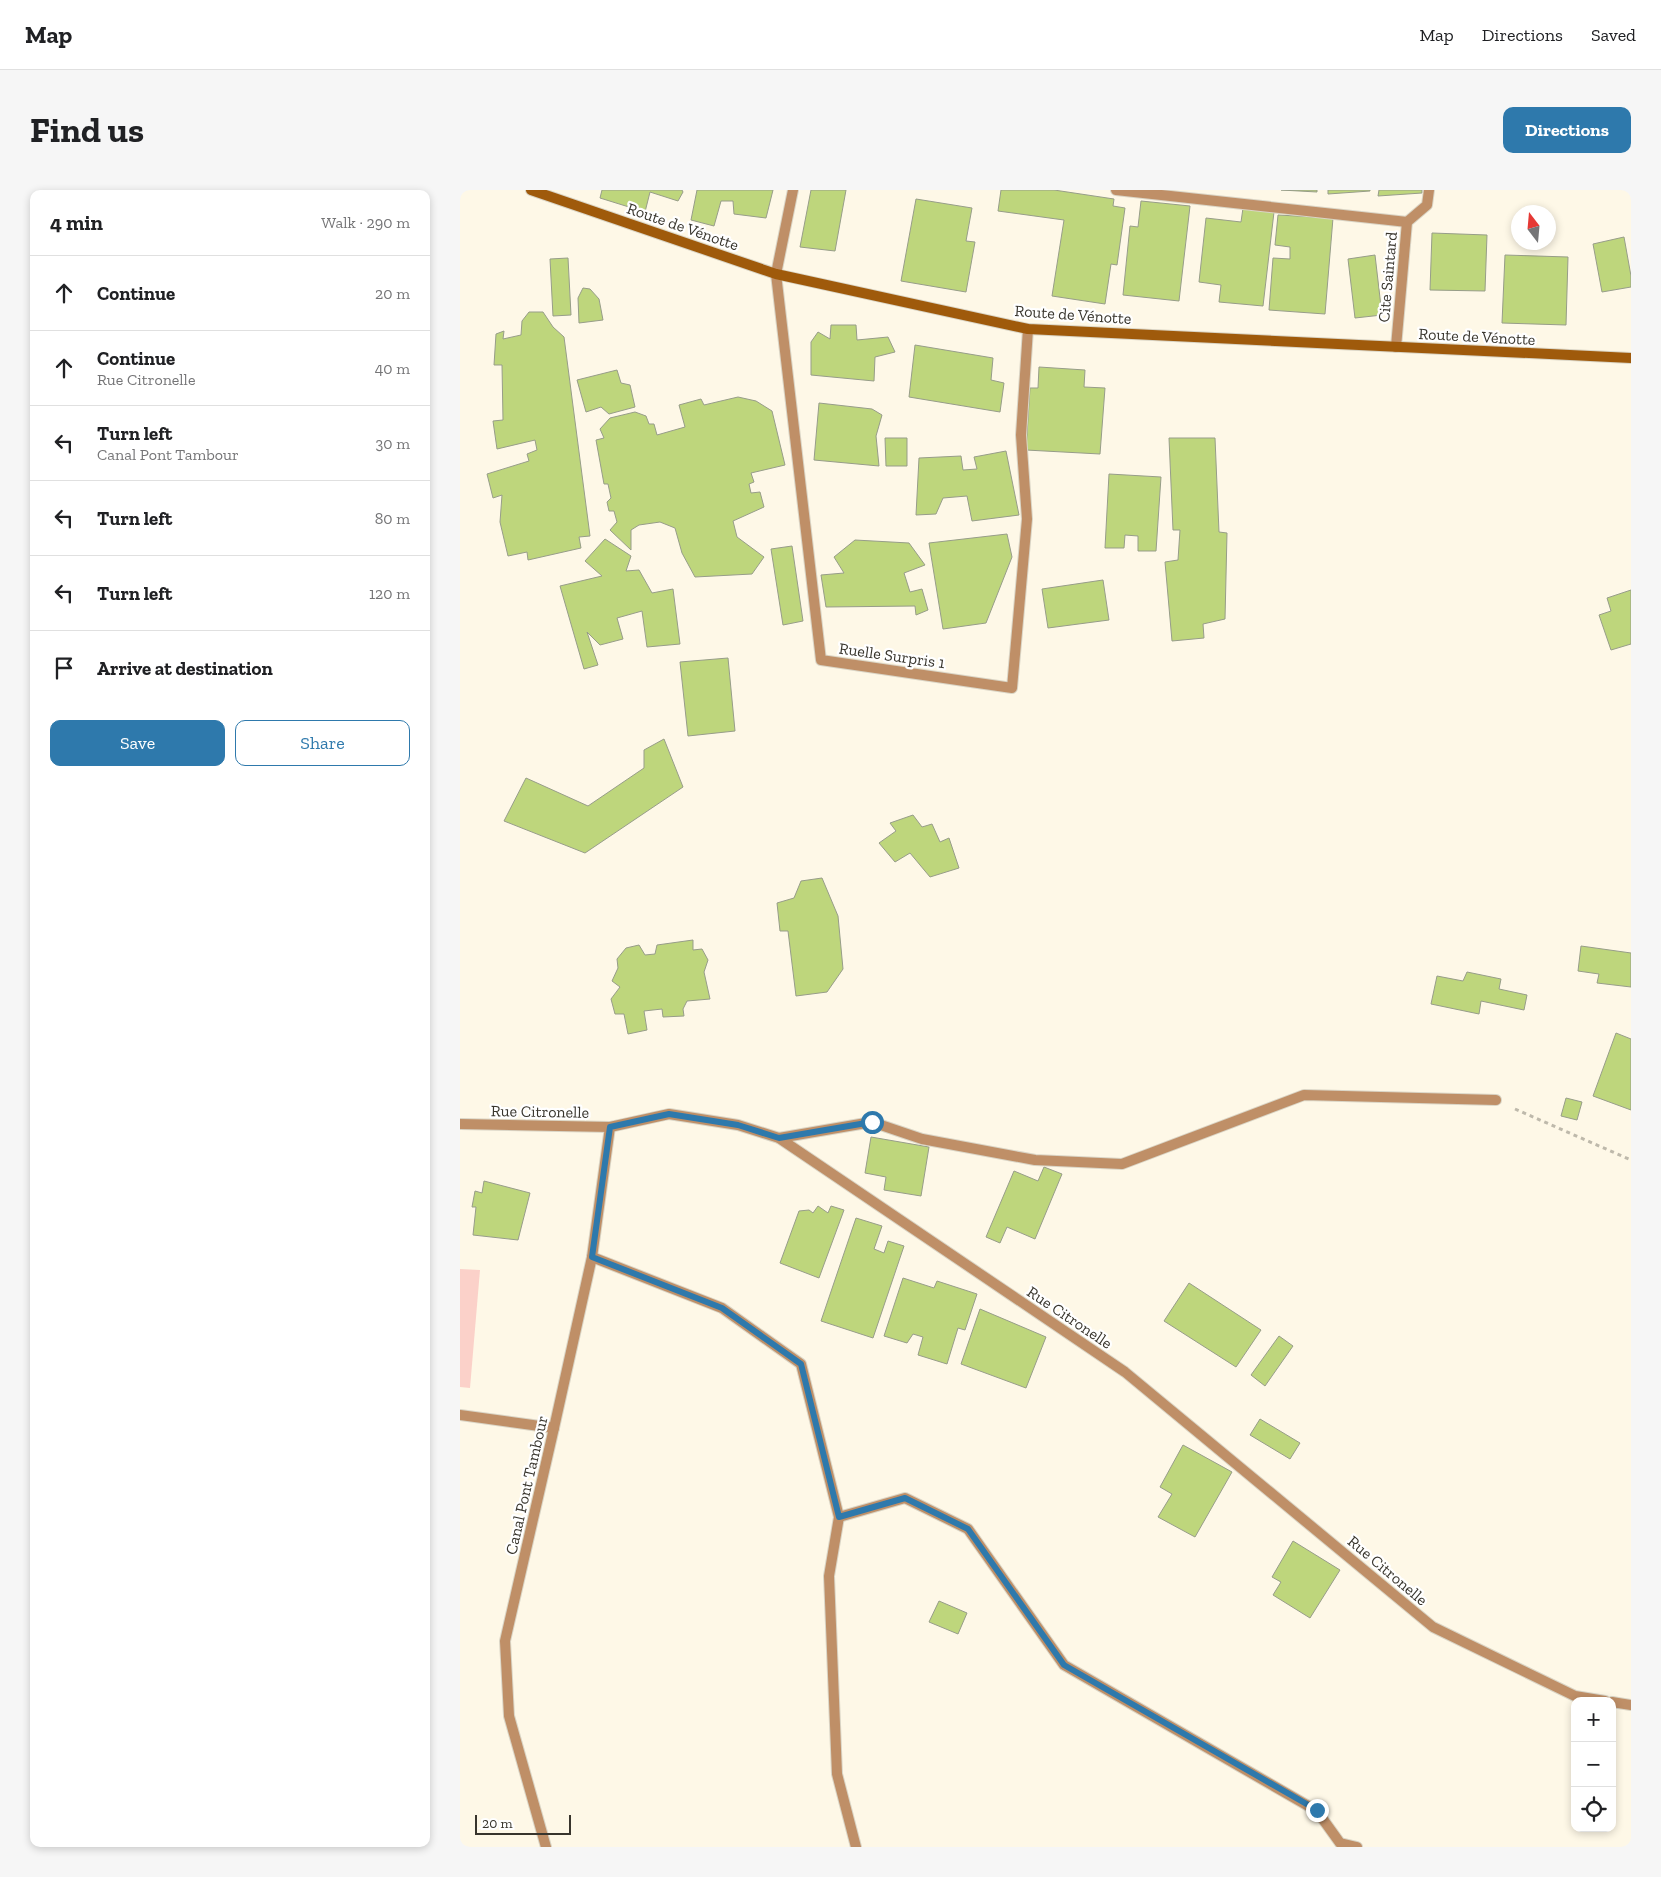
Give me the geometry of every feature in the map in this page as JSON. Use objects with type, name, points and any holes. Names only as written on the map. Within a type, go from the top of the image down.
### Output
[{"type":"street","name":"Route de Vénotte","points":[[531,190],[776,274],[1028,328],[1631,358]]},
{"type":"street","name":"Ruelle Surpris 1","points":[[793,190],[776,274],[821,660],[1012,688],[1027,519],[1021,435],[1028,328]]},
{"type":"street","points":[[1116,190],[1407,222]]},
{"type":"street","name":"Cite Saintard","points":[[1396,347],[1407,222],[1427,205],[1429,190]]},
{"type":"street","points":[[779,1138],[872,1122],[922,1139],[1035,1160],[1122,1164],[1304,1095],[1496,1100]]},
{"type":"street","name":"Rue Citronelle","points":[[460,1124],[610,1127],[669,1114],[738,1125],[779,1138],[1125,1372],[1432,1627],[1574,1696],[1580,1697]]},
{"type":"street","name":"Canal Pont Tambour","points":[[546,1847],[509,1716],[505,1641],[592,1257],[610,1127]]},
{"type":"street","points":[[592,1257],[722,1308],[801,1364],[839,1517],[829,1576],[837,1774],[856,1847]]},
{"type":"street","points":[[460,1415],[554,1428]]},
{"type":"street","points":[[839,1517],[905,1498],[968,1529],[1064,1665],[1317,1810],[1340,1843],[1357,1847]]},
{"type":"street","points":[[1616,1703],[1631,1705]]},
{"type":"path","points":[[1496,1100],[1631,1160]]},
{"type":"shaded area","points":[[460,1269],[480,1270],[470,1388],[460,1387]]},
{"type":"building","points":[[602,190],[682,190],[683,192],[678,201],[650,192],[645,212],[600,198]]},
{"type":"building","points":[[697,190],[773,190],[766,218],[734,214],[733,201],[721,201],[714,226],[691,220]]},
{"type":"building","points":[[811,190],[846,190],[835,251],[800,247]]},
{"type":"building","points":[[1001,190],[1054,190],[1114,199],[1113,206],[1125,208],[1117,265],[1111,264],[1105,304],[1052,296],[1064,220],[998,211]]},
{"type":"building","points":[[1281,190],[1317,190],[1317,192]]},
{"type":"building","points":[[1328,190],[1370,190],[1370,191],[1328,194]]},
{"type":"building","points":[[1379,190],[1422,190],[1422,193],[1378,196]]},
{"type":"building","points":[[916,199],[972,208],[966,241],[975,242],[966,292],[901,281]]},
{"type":"building","points":[[1141,201],[1190,206],[1179,301],[1123,295],[1130,226],[1138,227]]},
{"type":"building","points":[[1243,208],[1274,212],[1263,306],[1219,302],[1221,285],[1199,282],[1206,218],[1241,222]]},
{"type":"building","points":[[1278,215],[1333,218],[1325,314],[1269,310],[1273,258],[1290,259],[1290,247],[1275,245]]},
{"type":"building","points":[[1432,233],[1487,235],[1485,291],[1430,290]]},
{"type":"building","points":[[1624,237],[1631,276],[1631,287],[1602,292],[1593,244]]},
{"type":"building","points":[[1375,255],[1382,315],[1355,318],[1348,259]]},
{"type":"building","points":[[1505,255],[1568,257],[1566,325],[1502,323]]},
{"type":"building","points":[[568,258],[571,315],[553,316],[550,259]]},
{"type":"building","points":[[583,288],[590,289],[599,299],[603,320],[579,323],[578,298]]},
{"type":"building","points":[[529,312],[543,312],[553,327],[564,337],[590,536],[579,537],[581,548],[528,560],[527,552],[508,556],[500,522],[502,495],[493,498],[487,474],[529,461],[527,454],[537,450],[535,440],[497,449],[493,421],[503,420],[502,365],[494,365],[496,334],[504,331],[503,339],[521,335],[522,321]]},
{"type":"building","points":[[831,325],[856,325],[857,340],[888,337],[895,352],[875,357],[874,381],[811,375],[811,342],[818,332],[830,339]]},
{"type":"building","points":[[915,345],[993,358],[991,380],[1004,383],[1000,412],[909,397]]},
{"type":"building","points":[[1039,367],[1085,370],[1084,387],[1105,388],[1100,454],[1026,450],[1030,388],[1038,388]]},
{"type":"building","points":[[617,370],[621,383],[630,385],[635,407],[609,414],[601,407],[586,412],[577,380]]},
{"type":"building","points":[[738,397],[756,401],[772,411],[785,465],[751,473],[754,482],[749,484],[751,493],[760,492],[764,507],[733,521],[737,537],[764,557],[752,574],[695,577],[682,553],[675,528],[660,522],[639,525],[631,530],[631,550],[610,530],[617,522],[614,511],[609,511],[607,502],[611,498],[608,484],[604,484],[596,440],[604,438],[600,429],[610,418],[635,412],[646,416],[649,424],[654,424],[657,435],[685,427],[679,405],[701,399],[704,405]]},
{"type":"building","points":[[819,403],[872,409],[882,415],[876,436],[879,466],[814,460]]},
{"type":"building","points":[[885,438],[907,438],[907,466],[886,466]]},
{"type":"building","points":[[1169,438],[1215,438],[1219,532],[1227,533],[1225,619],[1203,624],[1204,638],[1172,641],[1165,562],[1178,560],[1180,530],[1173,530]]},
{"type":"building","points":[[1006,451],[1019,515],[972,521],[967,496],[943,498],[936,514],[916,515],[919,458],[961,456],[963,470],[977,469],[974,457]]},
{"type":"building","points":[[1109,474],[1161,477],[1156,551],[1138,551],[1138,536],[1125,535],[1124,548],[1105,548]]},
{"type":"building","points":[[1007,534],[1012,557],[986,623],[943,629],[929,543]]},
{"type":"building","points":[[605,539],[631,556],[626,571],[639,570],[652,593],[673,589],[680,644],[647,647],[642,611],[617,618],[623,639],[600,645],[587,632],[598,665],[584,669],[560,586],[602,576],[585,561]]},
{"type":"building","points":[[855,540],[909,543],[925,565],[904,573],[910,592],[922,589],[928,610],[916,615],[915,606],[826,607],[821,575],[844,573],[834,557]]},
{"type":"building","points":[[792,546],[803,621],[783,625],[771,549]]},
{"type":"building","points":[[1103,580],[1109,620],[1048,628],[1042,589]]},
{"type":"building","points":[[1631,590],[1631,644],[1611,650],[1599,615],[1611,611],[1607,598]]},
{"type":"building","points":[[728,658],[735,731],[688,736],[680,662]]},
{"type":"building","points":[[664,739],[683,787],[585,853],[504,821],[526,778],[588,806],[644,768],[644,750]]},
{"type":"building","points":[[913,815],[922,827],[932,824],[940,842],[949,838],[959,868],[930,877],[910,853],[895,862],[879,843],[896,831],[890,823]]},
{"type":"building","points":[[822,878],[838,916],[843,969],[827,992],[796,996],[788,931],[780,931],[777,903],[794,898],[801,881]]},
{"type":"building","points":[[693,940],[693,950],[702,949],[708,960],[704,972],[710,999],[687,1001],[683,1009],[684,1016],[663,1017],[662,1009],[644,1011],[647,1030],[628,1034],[624,1014],[615,1014],[611,999],[620,987],[612,981],[618,968],[617,959],[626,948],[639,945],[645,955],[655,954],[657,945]]},
{"type":"building","points":[[1581,946],[1631,953],[1631,987],[1597,983],[1599,974],[1578,971]]},
{"type":"building","points":[[1467,972],[1501,979],[1499,989],[1527,995],[1524,1010],[1481,1001],[1479,1014],[1431,1004],[1437,976],[1463,981]]},
{"type":"building","points":[[1616,1033],[1631,1039],[1631,1110],[1593,1096]]},
{"type":"building","points":[[1566,1098],[1582,1102],[1577,1120],[1561,1116]]},
{"type":"building","points":[[871,1137],[929,1147],[921,1196],[884,1190],[886,1177],[865,1173]]},
{"type":"building","points":[[1044,1167],[1062,1174],[1035,1239],[1007,1227],[1000,1243],[986,1237],[1014,1171],[1038,1181]]},
{"type":"building","points":[[484,1181],[530,1193],[518,1240],[473,1235],[476,1207],[472,1207],[475,1191],[482,1193]]},
{"type":"building","points":[[818,1206],[828,1213],[831,1206],[844,1210],[819,1278],[780,1263],[799,1211],[809,1210],[813,1213]]},
{"type":"building","points":[[856,1218],[882,1226],[874,1249],[884,1253],[888,1241],[904,1246],[873,1338],[821,1321]]},
{"type":"building","points":[[903,1278],[934,1288],[937,1281],[977,1294],[965,1330],[958,1328],[947,1364],[918,1355],[923,1337],[913,1334],[907,1343],[884,1336]]},
{"type":"building","points":[[1189,1283],[1261,1330],[1236,1367],[1164,1321]]},
{"type":"building","points":[[980,1309],[1046,1337],[1026,1388],[961,1364]]},
{"type":"building","points":[[1279,1336],[1293,1346],[1265,1386],[1251,1375]]},
{"type":"building","points":[[1260,1419],[1300,1443],[1290,1459],[1250,1435]]},
{"type":"building","points":[[1183,1445],[1232,1472],[1195,1537],[1158,1517],[1172,1494],[1160,1487]]},
{"type":"building","points":[[1293,1541],[1340,1570],[1310,1618],[1273,1595],[1281,1582],[1272,1577]]},
{"type":"building","points":[[939,1601],[967,1613],[958,1634],[929,1622]]},
{"type":"route","points":[[872,1122],[779,1138],[738,1125],[669,1114],[610,1127],[592,1257],[722,1308],[801,1364],[839,1517],[905,1498],[968,1529],[1064,1665],[1317,1810]]}]
